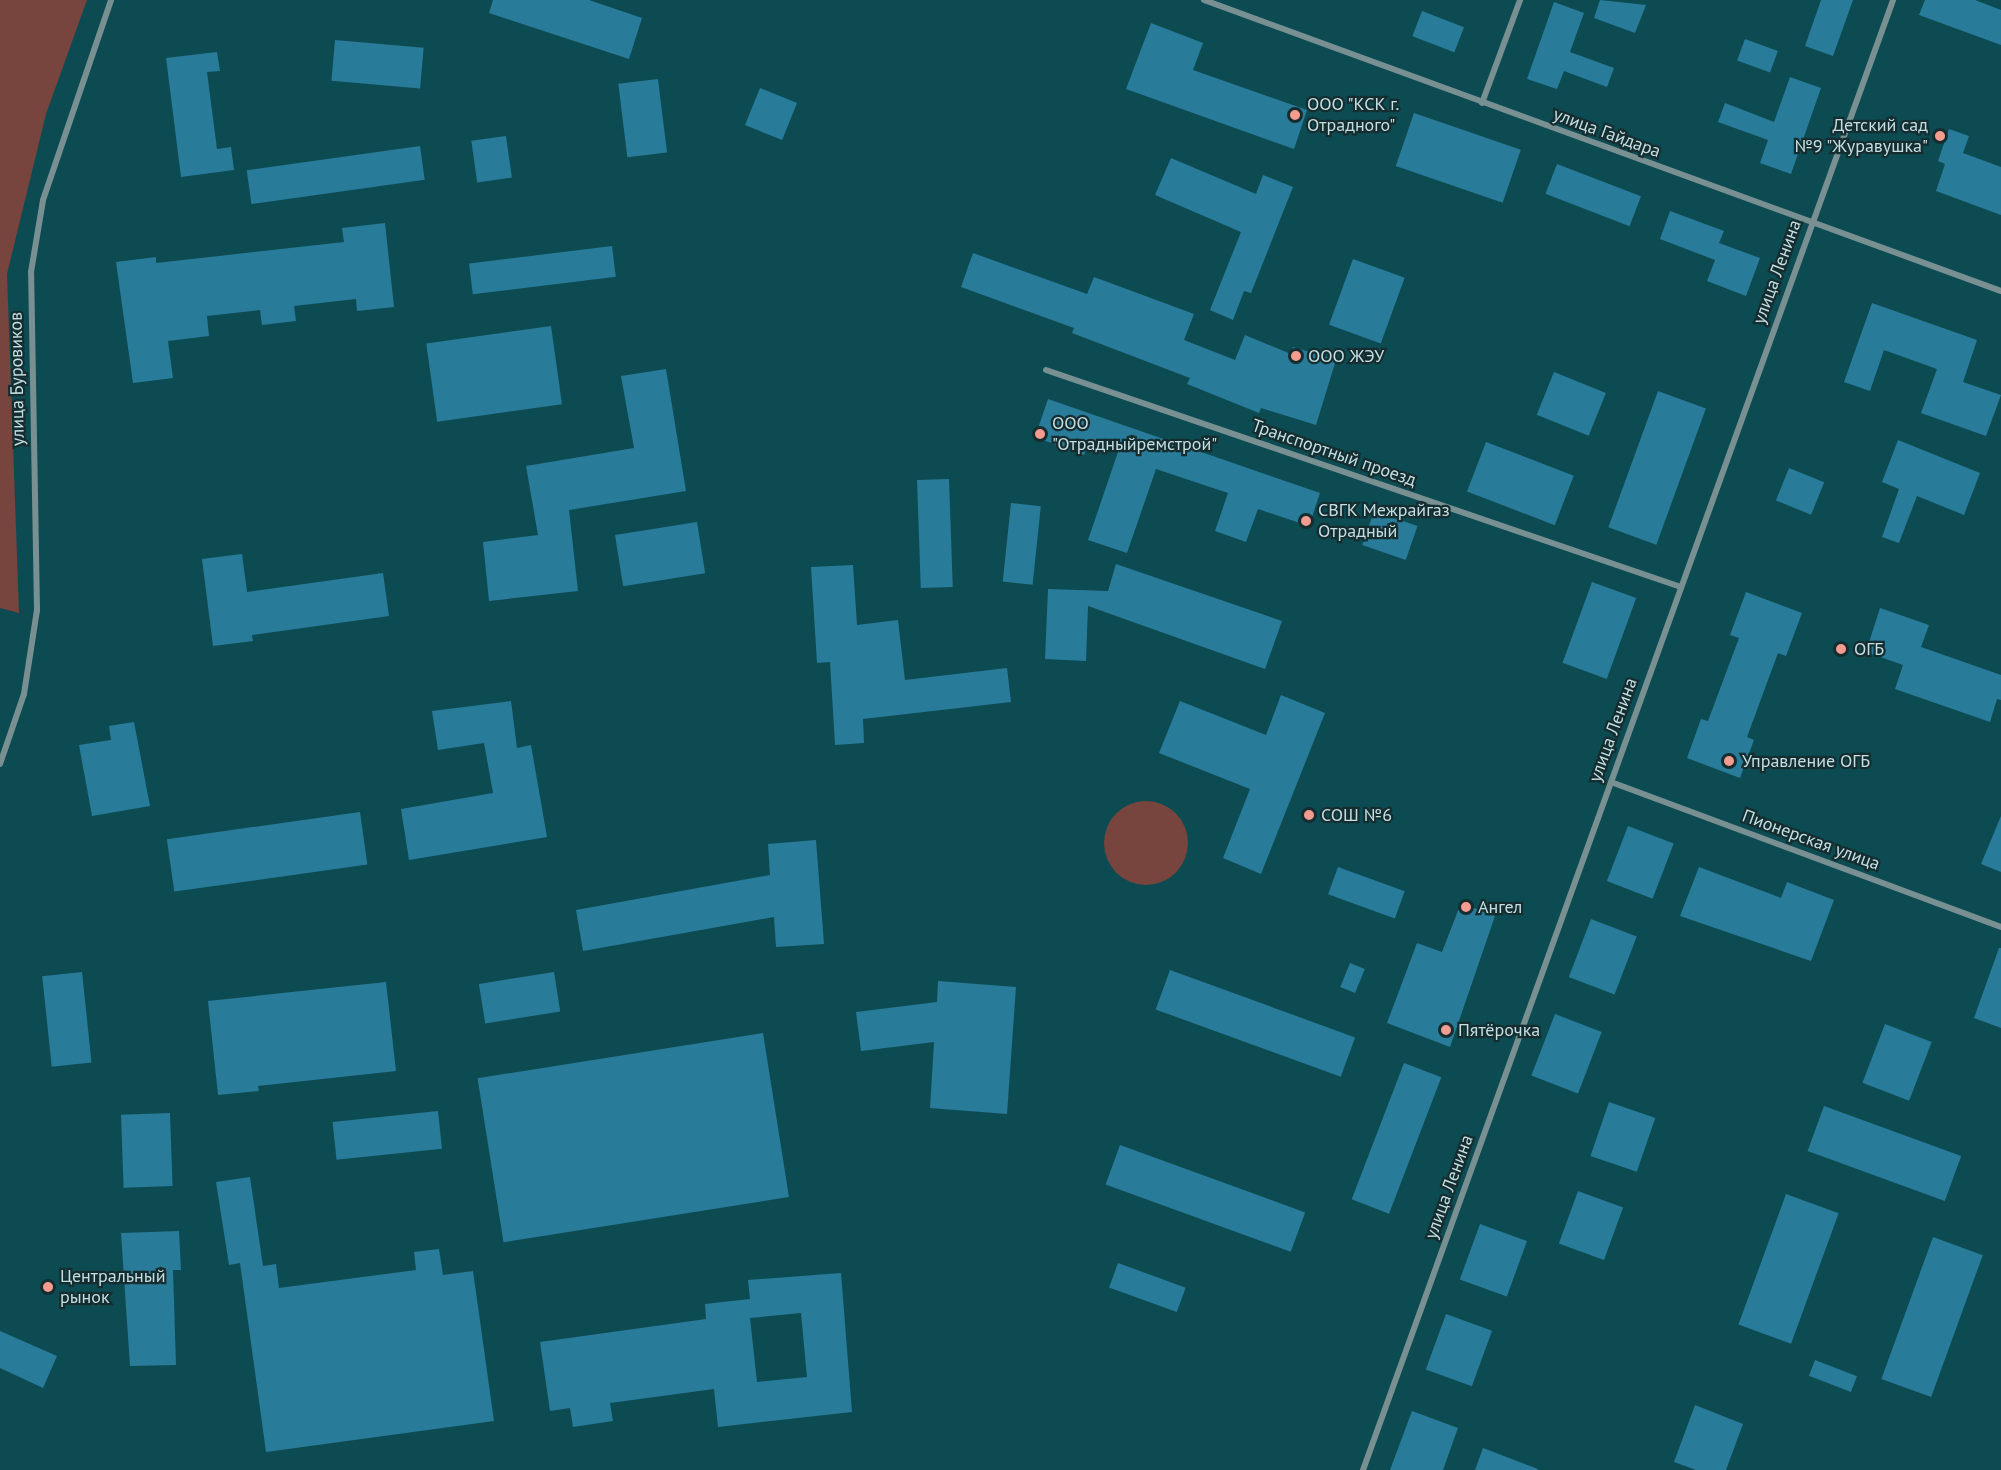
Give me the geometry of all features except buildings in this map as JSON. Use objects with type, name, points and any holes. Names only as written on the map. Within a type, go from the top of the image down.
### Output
[{"type":"street","name":"улица Буровиков","points":[[0,764],[24,694],[37,610],[31,272],[43,200],[111,0]]},
{"type":"street","name":"улица Гайдара","points":[[1204,0],[1810,225],[2001,291]]},
{"type":"street","points":[[1482,103],[1520,0]]},
{"type":"street","name":"улица Ленина","points":[[1363,1470],[1893,0]]},
{"type":"street","name":"Транспортный проезд","points":[[1046,370],[1681,587]]},
{"type":"street","name":"Пионерская улица","points":[[1611,782],[2001,927]]},
{"type":"shaded area","points":[[0,0],[87,0],[46,114],[7,274],[19,613],[0,608]]},
{"type":"shaded area","points":[[1146,801],[1162,804],[1176,813],[1185,827],[1188,843],[1185,859],[1176,873],[1162,882],[1146,885],[1130,882],[1116,873],[1107,859],[1104,843],[1107,827],[1116,813],[1130,804]]},
{"type":"place","name":"ООО \"КСК г. Отрадного\"","points":[[1295,115]]},
{"type":"place","name":"Детский сад №9 \"Журавушка\"","points":[[1940,136]]},
{"type":"place","name":"ООО ЖЭУ","points":[[1296,356]]},
{"type":"place","name":"ООО \"Отрадныйремстрой\"","points":[[1040,434]]},
{"type":"place","name":"СВГК Межрайгаз Отрадный","points":[[1306,521]]},
{"type":"place","name":"ОГБ","points":[[1841,649]]},
{"type":"place","name":"Управление ОГБ","points":[[1729,761]]},
{"type":"place","name":"СОШ №6","points":[[1309,815]]},
{"type":"place","name":"Ангел","points":[[1466,907]]},
{"type":"place","name":"Пятёрочка","points":[[1446,1030]]},
{"type":"place","name":"Центральный рынок","points":[[48,1287]]}]
